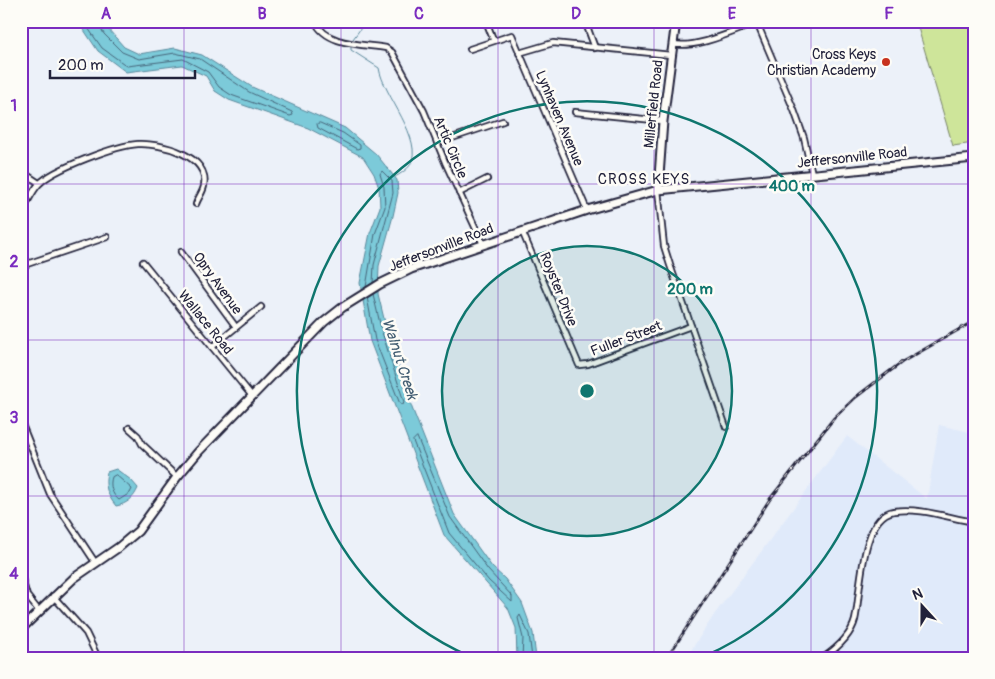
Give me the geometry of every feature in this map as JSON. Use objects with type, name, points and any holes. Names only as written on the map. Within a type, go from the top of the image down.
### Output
[{"type":"street","name":"Artic Circle","points":[[315,21],[318,27],[332,38],[386,48],[398,59],[483,244]]},
{"type":"street","points":[[470,48],[493,39],[486,21]]},
{"type":"street","points":[[585,21],[594,48]]},
{"type":"street","name":"Millerfield Road","points":[[658,190],[663,122],[676,21]]},
{"type":"street","points":[[673,44],[688,44],[757,23],[760,26],[804,138],[812,174]]},
{"type":"street","name":"Lynhaven Avenue","points":[[493,39],[512,35],[587,210]]},
{"type":"street","points":[[519,53],[546,43],[671,55]]},
{"type":"street","points":[[575,112],[663,122]]},
{"type":"street","points":[[437,143],[503,121]]},
{"type":"street","points":[[21,213],[39,183],[59,170],[123,147],[137,144],[158,145],[182,152],[199,168],[203,175],[204,187],[196,204]]},
{"type":"street","name":"Jeffersonville Road","points":[[21,629],[53,596],[74,578],[95,562],[119,548],[138,531],[177,477],[312,334],[346,305],[405,272],[522,231],[658,190],[974,158]]},
{"type":"street","points":[[21,171],[39,183]]},
{"type":"street","points":[[459,193],[487,179]]},
{"type":"street","points":[[658,190],[664,246],[690,326],[699,343],[726,427]]},
{"type":"street","name":"Royster Drive","points":[[522,231],[574,357]]},
{"type":"street","points":[[21,266],[107,237]]},
{"type":"street","name":"Opry Avenue","points":[[181,252],[236,327]]},
{"type":"street","name":"Wallace Road","points":[[143,262],[252,396]]},
{"type":"street","points":[[212,347],[261,307]]},
{"type":"street","name":"Fuller Street","points":[[574,357],[579,366],[588,364],[690,326]]},
{"type":"street","points":[[21,422],[50,494],[95,562]]},
{"type":"street","points":[[129,428],[138,436],[142,444],[177,477]]},
{"type":"street","points":[[823,658],[845,639],[854,621],[862,563],[877,521],[888,512],[908,510],[974,522]]},
{"type":"street","points":[[21,575],[27,596],[40,610]]},
{"type":"street","points":[[53,596],[86,633],[98,658]]},
{"type":"shaded area","points":[[939,425],[974,433],[974,658],[686,658],[714,615],[847,436],[927,499]]},
{"type":"green space","points":[[916,21],[974,21],[974,143],[953,146]]},
{"type":"water","points":[[75,21],[101,21],[124,47],[139,54],[175,48],[202,55],[252,87],[345,128],[376,154],[397,180],[398,193],[379,266],[378,294],[387,331],[412,408],[454,514],[492,567],[505,579],[522,603],[533,633],[536,658],[517,658],[516,628],[508,608],[444,535],[370,341],[360,283],[370,233],[380,207],[379,188],[374,174],[363,157],[308,128],[229,100],[215,91],[206,76],[182,65],[126,72],[98,51],[82,27]]},
{"type":"water","points":[[116,469],[138,488],[130,500],[116,506],[108,494],[106,482],[107,472]]},
{"type":"waterway","points":[[353,39],[366,21]]},
{"type":"waterway","points":[[351,47],[351,50],[379,68],[382,79],[408,130],[413,155],[409,167],[395,177]]},
{"type":"railway","points":[[667,658],[770,499],[834,418],[856,397],[902,362],[974,321]]},
{"type":"place","name":"Cross Keys Christian Academy","points":[[886,62]]},
{"type":"district","name":"CROSS KEYS","points":[[644,179]]},
{"type":"water label","name":"Walnut Creek","points":[[400,359]]}]
